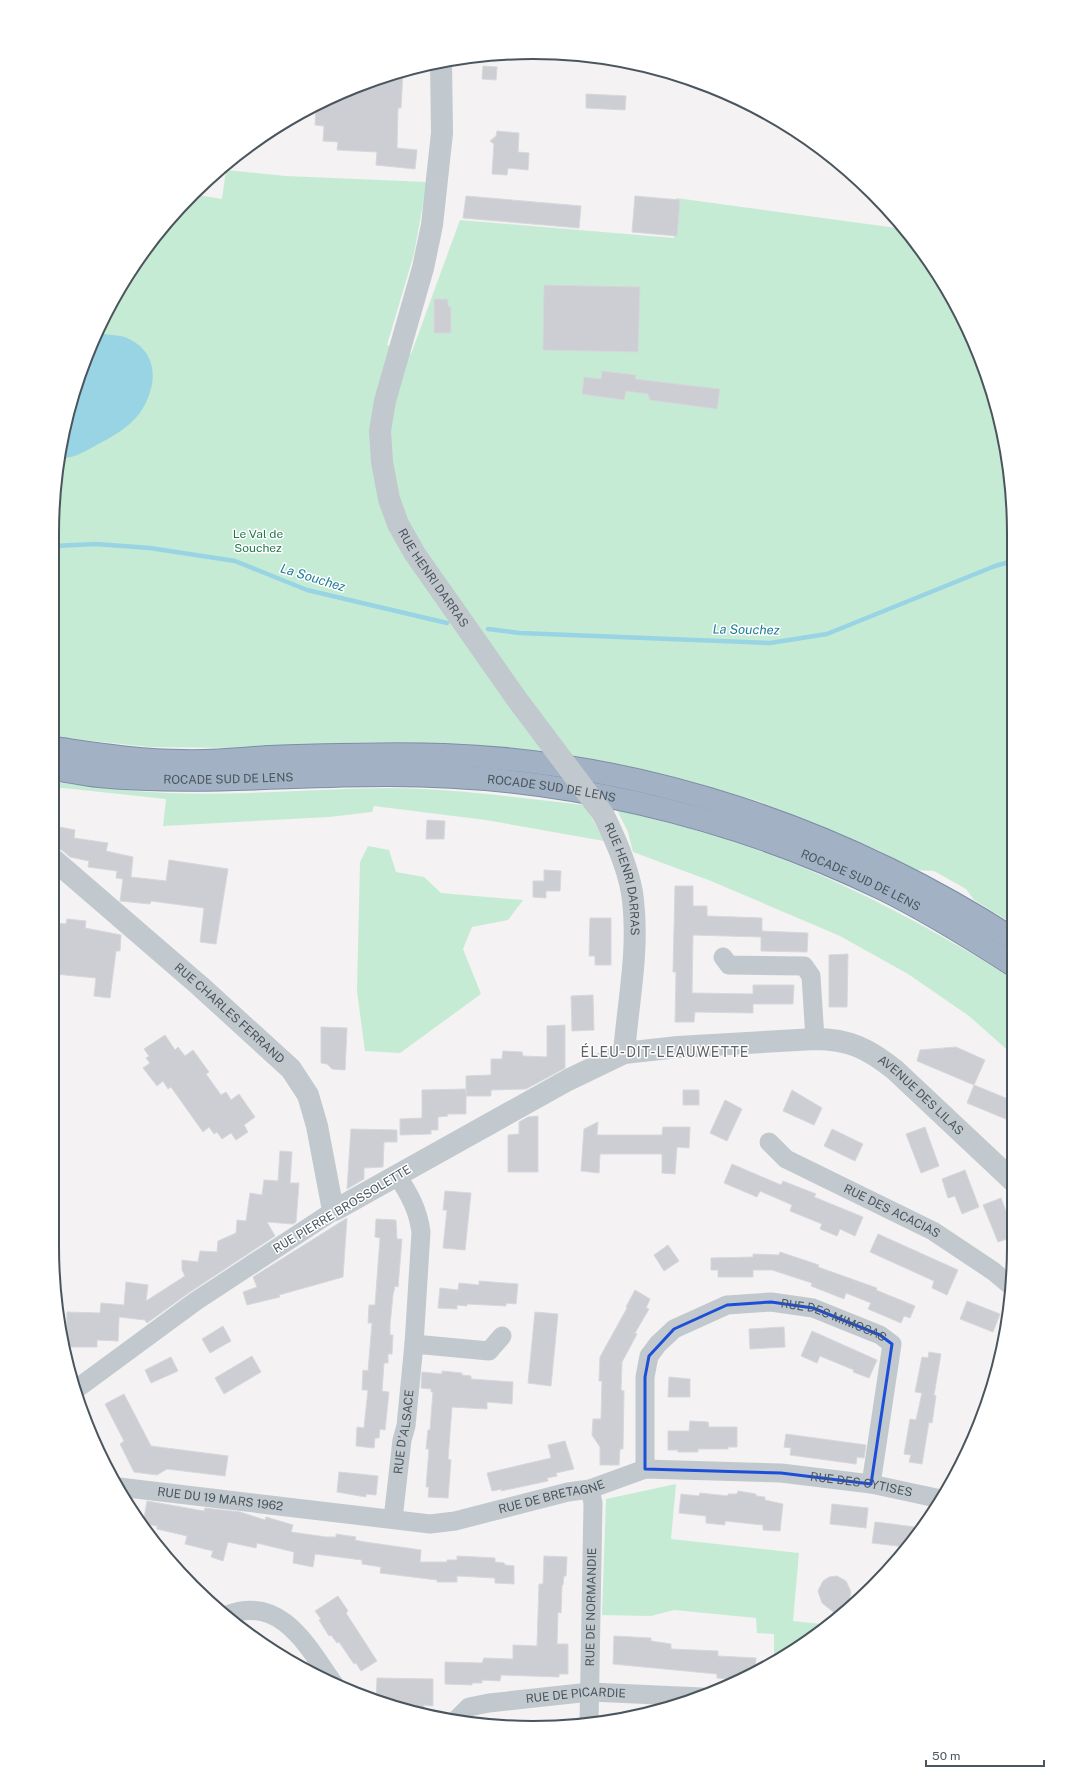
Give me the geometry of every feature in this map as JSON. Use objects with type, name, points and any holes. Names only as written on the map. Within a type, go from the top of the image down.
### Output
[{"type":"highway","name":"ROCADE SUD DE LENS","points":[[59,749],[106,755],[183,761],[322,755],[446,755],[554,765],[618,775],[734,805],[822,838],[903,876],[978,917],[1007,935]]},
{"type":"highway","name":"ROCADE SUD DE LENS","points":[[59,770],[97,776],[184,780],[378,775],[445,776],[528,783],[636,802],[724,825],[804,854],[884,889],[961,931],[1007,961]]},
{"type":"street","name":"RUE HENRI DARRAS","points":[[441,68],[442,133],[432,225],[423,268],[385,401],[380,431],[382,462],[389,499],[398,524],[415,554],[516,698],[603,814],[620,853],[633,899],[634,964],[624,1054]]},
{"type":"street","name":"RUE CHARLES FERRAND","points":[[59,868],[195,982],[291,1069],[308,1095],[317,1126],[332,1205],[335,1210]]},
{"type":"street","points":[[724,957],[729,965],[804,966],[811,976],[815,1039]]},
{"type":"street","points":[[628,1013],[640,1034],[662,1049]]},
{"type":"street","name":"AVENUE DES LILAS","points":[[662,1049],[815,1039],[834,1039],[866,1049],[878,1056],[895,1070],[1007,1175]]},
{"type":"street","name":"RUE PIERRE BROSSOLETTE","points":[[80,1386],[196,1301],[335,1210],[568,1080],[624,1054],[662,1049]]},
{"type":"street","name":"RUE DES ACACIAS","points":[[769,1142],[786,1158],[934,1231],[1006,1282]]},
{"type":"street","name":"RUE D'ALSACE","points":[[393,1519],[402,1440],[406,1426],[414,1344],[421,1232],[418,1214],[410,1195],[397,1175]]},
{"type":"street","name":"RUE DES MIMOSAS","points":[[645,1469],[645,1377],[649,1356],[658,1344],[674,1329],[726,1305],[771,1302],[813,1308],[880,1335],[892,1344],[871,1484]]},
{"type":"street","points":[[414,1344],[489,1352],[502,1336]]},
{"type":"street","name":"RUE DE BRETAGNE","points":[[322,1511],[430,1524],[455,1521],[568,1492],[590,1489],[645,1469],[781,1473]]},
{"type":"street","name":"RUE DES CYTISES","points":[[781,1473],[871,1484],[935,1498]]},
{"type":"street","name":"RUE DU 19 MARS 1962","points":[[126,1489],[322,1511]]},
{"type":"street","name":"RUE DE NORMANDIE","points":[[589,1718],[593,1503],[590,1489]]},
{"type":"street","points":[[233,1614],[247,1610],[269,1614],[285,1621],[299,1634],[327,1674]]},
{"type":"street","name":"RUE DE PICARDIE","points":[[461,1715],[469,1707],[489,1702],[590,1692],[684,1696]]},
{"type":"highlighted area","points":[[771,1302],[813,1308],[880,1335],[892,1344],[871,1484],[781,1473],[645,1469],[645,1377],[649,1356],[674,1329],[727,1305]]},
{"type":"green space","name":"Le Val de Souchez","points":[[228,170],[286,176],[427,182],[414,254],[387,345],[411,354],[460,220],[674,238],[676,198],[896,228],[909,244],[943,296],[958,323],[971,352],[991,410],[1003,471],[1007,533],[1007,920],[974,900],[966,889],[934,871],[916,870],[878,850],[758,801],[671,776],[580,758],[448,744],[371,742],[234,748],[149,747],[59,738],[60,502],[63,471],[75,410],[95,352],[108,323],[139,270],[157,244],[201,195],[222,199],[226,172]]},
{"type":"green space","points":[[59,783],[111,789],[195,794],[411,788],[585,805],[604,841],[486,820],[374,806],[372,812],[329,817],[163,826],[166,799],[59,788]]},
{"type":"green space","points":[[617,810],[720,838],[788,862],[887,907],[951,942],[1007,975],[1007,1050],[969,1016],[908,974],[840,936],[711,881],[633,852],[628,832]]},
{"type":"green space","points":[[368,846],[389,850],[396,872],[424,877],[441,893],[523,900],[508,920],[472,927],[463,949],[481,994],[400,1053],[365,1051],[357,991],[360,862]]},
{"type":"green space","points":[[676,1484],[671,1539],[799,1553],[793,1621],[821,1624],[774,1655],[774,1634],[757,1633],[756,1618],[674,1610],[651,1616],[602,1615],[606,1499]]},
{"type":"water","points":[[103,334],[125,337],[136,343],[144,350],[149,358],[153,377],[148,398],[139,414],[121,431],[82,453],[65,458],[75,410],[84,381]]},
{"type":"building","points":[[483,66],[497,67],[496,80],[482,79]]},
{"type":"building","points":[[403,77],[401,108],[398,108],[397,148],[417,150],[415,169],[376,165],[377,152],[337,150],[338,142],[323,141],[324,126],[315,125],[316,112],[323,108],[352,95]]},
{"type":"building","points":[[586,94],[626,96],[625,110],[586,108]]},
{"type":"building","points":[[497,131],[519,133],[518,152],[529,153],[528,170],[508,168],[507,175],[492,174],[494,144],[490,141],[496,136]]},
{"type":"building","points":[[466,196],[581,206],[579,228],[463,218]]},
{"type":"building","points":[[635,196],[680,200],[677,236],[632,232]]},
{"type":"building","points":[[544,285],[640,287],[638,352],[543,350]]},
{"type":"building","points":[[434,299],[448,299],[448,306],[451,307],[451,333],[434,333]]},
{"type":"building","points":[[602,371],[636,375],[635,379],[720,389],[717,409],[650,400],[648,394],[626,391],[624,400],[582,394],[584,377],[601,379]]},
{"type":"building","points":[[427,820],[445,821],[444,839],[426,839]]},
{"type":"building","points":[[59,827],[75,830],[74,838],[108,843],[106,851],[133,857],[131,877],[166,881],[169,860],[228,869],[216,944],[200,942],[204,908],[151,901],[150,904],[120,901],[123,879],[116,878],[117,871],[88,867],[89,861],[70,857],[59,849]]},
{"type":"building","points":[[544,870],[561,871],[560,891],[546,891],[546,898],[533,897],[533,881],[544,881]]},
{"type":"building","points":[[675,886],[693,886],[693,906],[707,906],[707,916],[762,918],[762,931],[808,933],[807,952],[761,951],[761,937],[693,935],[692,993],[753,994],[753,985],[794,985],[793,1004],[753,1004],[753,1013],[695,1012],[694,1022],[675,1022],[676,972],[673,972]]},
{"type":"building","points":[[590,918],[611,918],[611,965],[595,965],[595,956],[589,956]]},
{"type":"building","points":[[67,919],[86,921],[85,928],[121,935],[120,951],[116,951],[110,998],[94,996],[96,978],[59,974],[59,923],[66,924]]},
{"type":"building","points":[[848,954],[847,1007],[829,1007],[829,955]]},
{"type":"building","points":[[593,995],[594,1030],[572,1031],[571,996]]},
{"type":"building","points":[[565,1025],[565,1068],[526,1089],[491,1090],[491,1096],[466,1096],[466,1114],[447,1114],[448,1116],[438,1117],[438,1130],[431,1130],[431,1134],[400,1135],[400,1119],[422,1118],[422,1090],[466,1089],[466,1076],[491,1075],[491,1059],[502,1059],[503,1051],[522,1052],[523,1056],[547,1057],[547,1026]]},
{"type":"building","points":[[321,1027],[347,1028],[345,1070],[332,1069],[327,1064],[321,1063]]},
{"type":"building","points":[[165,1035],[175,1050],[178,1047],[185,1056],[193,1050],[209,1072],[206,1074],[221,1095],[226,1092],[231,1100],[239,1094],[255,1117],[244,1125],[248,1132],[236,1140],[231,1133],[222,1139],[217,1132],[214,1134],[209,1127],[203,1132],[171,1087],[168,1089],[163,1081],[157,1086],[143,1068],[150,1063],[146,1058],[149,1056],[144,1049]]},
{"type":"building","points":[[956,1047],[985,1060],[974,1085],[917,1061],[920,1050]]},
{"type":"building","points":[[974,1085],[1007,1099],[1007,1120],[967,1103]]},
{"type":"building","points":[[683,1090],[699,1090],[699,1105],[683,1105]]},
{"type":"building","points":[[792,1090],[822,1108],[814,1125],[783,1111]]},
{"type":"building","points":[[725,1100],[742,1109],[727,1141],[710,1133]]},
{"type":"building","points":[[538,1116],[538,1172],[508,1172],[508,1135],[519,1134],[519,1122],[528,1117]]},
{"type":"building","points":[[598,1122],[597,1135],[662,1135],[663,1127],[690,1127],[689,1148],[677,1147],[675,1174],[662,1173],[662,1154],[600,1154],[599,1173],[581,1171],[584,1129]]},
{"type":"building","points":[[925,1127],[939,1166],[921,1173],[906,1134]]},
{"type":"building","points":[[351,1129],[397,1130],[397,1142],[384,1142],[383,1167],[364,1168],[364,1179],[347,1189]]},
{"type":"building","points":[[832,1129],[863,1144],[855,1161],[824,1146]]},
{"type":"building","points":[[280,1151],[292,1152],[290,1183],[299,1183],[296,1222],[293,1224],[267,1222],[275,1236],[190,1292],[147,1323],[145,1320],[119,1317],[118,1341],[97,1340],[97,1347],[70,1347],[66,1330],[67,1312],[100,1313],[101,1303],[124,1305],[126,1282],[148,1285],[146,1301],[185,1276],[182,1270],[182,1260],[198,1262],[200,1251],[217,1252],[218,1241],[236,1233],[237,1220],[246,1221],[250,1193],[262,1195],[264,1180],[278,1181]]},
{"type":"building","points":[[732,1164],[781,1185],[783,1181],[816,1194],[814,1197],[863,1217],[855,1236],[840,1229],[837,1236],[820,1229],[822,1224],[790,1211],[792,1205],[760,1191],[757,1197],[724,1183]]},
{"type":"building","points":[[965,1170],[979,1207],[962,1214],[955,1196],[948,1198],[942,1179]]},
{"type":"building","points":[[445,1191],[471,1193],[465,1250],[443,1248],[447,1210],[443,1210]]},
{"type":"building","points":[[1001,1198],[1007,1214],[1007,1239],[998,1242],[983,1205]]},
{"type":"building","points":[[347,1218],[343,1277],[279,1295],[280,1297],[247,1305],[243,1292],[257,1287],[253,1277]]},
{"type":"building","points":[[376,1219],[396,1220],[397,1239],[402,1239],[398,1287],[395,1286],[393,1295],[390,1325],[390,1335],[393,1335],[392,1354],[388,1354],[388,1363],[384,1363],[382,1391],[389,1392],[385,1430],[380,1429],[379,1438],[375,1438],[374,1448],[356,1446],[357,1427],[364,1428],[368,1390],[362,1390],[363,1370],[368,1371],[372,1323],[368,1323],[369,1305],[375,1305],[380,1238],[375,1237]]},
{"type":"building","points":[[878,1234],[958,1270],[947,1295],[932,1288],[934,1281],[870,1252]]},
{"type":"building","points":[[668,1245],[679,1261],[664,1271],[654,1255]]},
{"type":"building","points":[[780,1252],[819,1265],[818,1267],[877,1288],[876,1290],[915,1306],[910,1318],[904,1316],[901,1323],[868,1309],[871,1303],[846,1293],[844,1299],[811,1286],[812,1283],[772,1270],[753,1270],[753,1277],[718,1277],[718,1270],[711,1270],[711,1258],[753,1257],[753,1254],[779,1255]]},
{"type":"building","points":[[479,1281],[518,1284],[516,1304],[506,1303],[506,1306],[467,1304],[467,1306],[457,1305],[457,1309],[438,1308],[440,1288],[458,1290],[459,1283],[479,1285]]},
{"type":"building","points":[[635,1290],[650,1299],[646,1308],[649,1309],[635,1333],[637,1334],[622,1362],[621,1390],[624,1391],[623,1449],[620,1449],[619,1465],[600,1465],[600,1447],[592,1435],[593,1419],[601,1419],[602,1381],[599,1381],[600,1357],[627,1308],[626,1307]]},
{"type":"building","points":[[967,1301],[1000,1314],[993,1332],[960,1319]]},
{"type":"building","points":[[535,1312],[558,1314],[551,1386],[528,1383]]},
{"type":"building","points":[[223,1326],[231,1341],[210,1353],[202,1339]]},
{"type":"building","points":[[784,1327],[785,1347],[750,1349],[749,1329]]},
{"type":"building","points":[[812,1331],[877,1360],[869,1378],[820,1356],[817,1363],[801,1356]]},
{"type":"building","points":[[929,1352],[941,1354],[934,1395],[936,1396],[932,1423],[929,1422],[922,1464],[909,1462],[911,1455],[904,1454],[910,1419],[916,1420],[922,1393],[915,1392],[922,1357],[928,1358]]},
{"type":"building","points":[[252,1356],[261,1372],[224,1394],[215,1378]]},
{"type":"building","points":[[171,1357],[178,1371],[151,1383],[145,1370]]},
{"type":"building","points":[[442,1371],[462,1373],[462,1375],[471,1376],[471,1379],[513,1382],[512,1404],[487,1402],[487,1409],[452,1407],[448,1459],[451,1460],[448,1498],[428,1497],[429,1487],[426,1487],[429,1449],[426,1449],[428,1430],[430,1430],[433,1392],[431,1392],[431,1389],[421,1388],[422,1372],[442,1374]]},
{"type":"building","points":[[669,1377],[690,1379],[690,1397],[668,1397]]},
{"type":"building","points":[[124,1394],[151,1446],[228,1456],[225,1476],[167,1469],[157,1475],[134,1472],[120,1444],[124,1441],[105,1404]]},
{"type":"building","points":[[690,1421],[708,1422],[709,1427],[737,1427],[737,1447],[728,1447],[728,1449],[698,1449],[698,1452],[678,1452],[678,1450],[668,1450],[668,1431],[689,1431]]},
{"type":"building","points":[[786,1434],[866,1445],[864,1458],[857,1457],[856,1464],[790,1455],[791,1448],[784,1447]]},
{"type":"building","points":[[565,1441],[574,1469],[556,1473],[557,1476],[547,1478],[548,1481],[501,1491],[502,1489],[492,1491],[487,1473],[551,1458],[548,1445]]},
{"type":"building","points":[[339,1472],[378,1476],[376,1495],[366,1494],[366,1497],[337,1492]]},
{"type":"building","points":[[738,1491],[756,1494],[756,1496],[765,1497],[765,1500],[783,1504],[780,1531],[763,1530],[763,1525],[725,1521],[725,1525],[706,1523],[706,1516],[679,1513],[681,1494],[699,1496],[700,1493],[728,1496],[728,1494],[737,1494]]},
{"type":"building","points":[[147,1501],[204,1511],[205,1508],[240,1512],[265,1520],[266,1517],[293,1525],[291,1532],[326,1537],[336,1537],[336,1534],[356,1537],[355,1540],[365,1542],[421,1550],[420,1562],[447,1562],[447,1560],[457,1560],[457,1556],[495,1558],[495,1562],[514,1566],[514,1584],[495,1583],[495,1578],[457,1576],[457,1582],[437,1582],[437,1580],[380,1573],[381,1567],[362,1564],[362,1560],[315,1554],[313,1567],[293,1563],[294,1552],[257,1543],[256,1548],[228,1542],[223,1561],[211,1557],[213,1551],[185,1544],[187,1536],[157,1529],[157,1526],[149,1525],[144,1517]]},
{"type":"building","points":[[832,1504],[868,1508],[866,1528],[830,1524]]},
{"type":"building","points":[[875,1522],[915,1527],[900,1546],[872,1543]]},
{"type":"building","points":[[544,1556],[567,1557],[566,1576],[564,1576],[562,1585],[561,1613],[558,1612],[557,1644],[568,1644],[568,1674],[559,1674],[559,1677],[501,1675],[500,1681],[482,1680],[482,1683],[472,1683],[472,1685],[445,1684],[445,1662],[482,1663],[484,1658],[513,1659],[513,1645],[537,1646],[539,1584],[543,1584]]},
{"type":"building","points":[[837,1576],[846,1581],[851,1592],[849,1600],[834,1613],[822,1603],[818,1591],[823,1581],[829,1577]]},
{"type":"building","points":[[338,1596],[348,1611],[346,1613],[377,1661],[361,1671],[356,1663],[354,1664],[339,1642],[337,1643],[331,1635],[329,1636],[319,1620],[321,1619],[315,1611]]},
{"type":"building","points":[[614,1636],[651,1638],[651,1641],[671,1644],[671,1649],[718,1651],[718,1656],[756,1658],[755,1665],[728,1679],[717,1678],[717,1674],[613,1664]]},
{"type":"building","points":[[377,1678],[433,1679],[433,1706],[424,1705],[424,1708],[376,1694]]},
{"type":"waterway","name":"La Souchez","points":[[59,546],[96,544],[150,548],[235,561],[307,590],[447,623]]},
{"type":"waterway","name":"La Souchez","points":[[488,629],[520,633],[770,643],[827,634],[995,566],[1007,563]]},
{"type":"district","name":"ÉLEU-DIT-LEAUWETTE","points":[[665,1052]]}]
